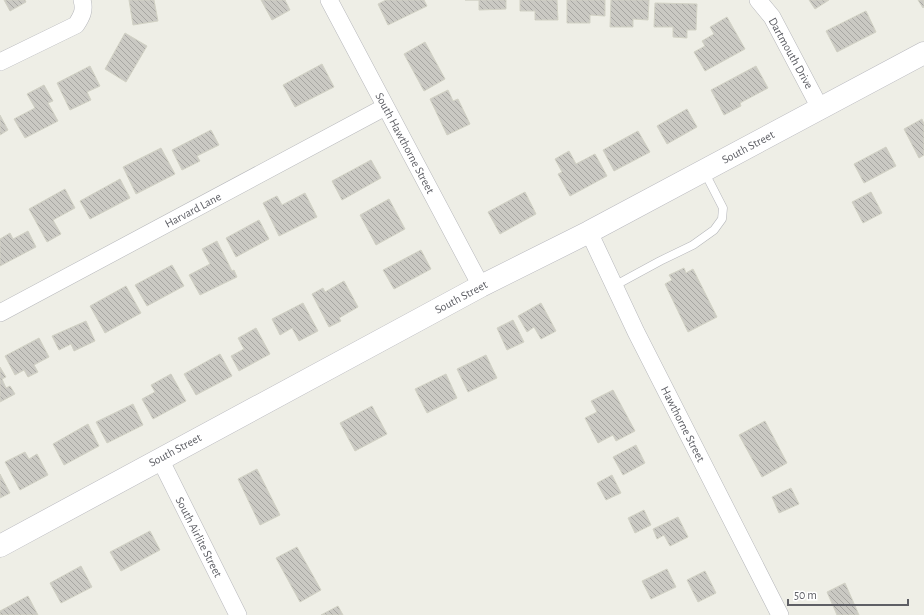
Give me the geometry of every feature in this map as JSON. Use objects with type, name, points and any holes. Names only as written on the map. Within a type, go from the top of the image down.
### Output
[{"type":"street","points":[[0,62],[76,25],[82,15],[82,0]]},
{"type":"street","name":"South Hawthorne Street","points":[[329,0],[481,286]]},
{"type":"street","name":"Dartmouth Drive","points":[[758,0],[772,17],[820,108]]},
{"type":"street","name":"South Street","points":[[0,546],[160,458],[481,286],[589,232],[924,53]]},
{"type":"street","name":"Harvard Lane","points":[[0,313],[385,107]]},
{"type":"street","name":"Hawthorne Street","points":[[589,232],[614,286],[780,615]]},
{"type":"street","name":"South Airlite Street","points":[[160,458],[238,615]]},
{"type":"lane","points":[[614,286],[693,245],[714,230],[722,219],[723,208],[704,170]]},
{"type":"building","points":[[4,0],[25,0],[26,2],[10,11]]},
{"type":"building","points":[[129,0],[154,0],[158,21],[133,25]]},
{"type":"building","points":[[261,0],[285,0],[290,10],[272,20]]},
{"type":"building","points":[[386,0],[424,0],[427,6],[388,25],[378,4]]},
{"type":"building","points":[[479,0],[506,0],[506,9],[479,10]]},
{"type":"building","points":[[520,0],[557,0],[558,20],[535,20],[535,11],[520,11]]},
{"type":"building","points":[[567,0],[605,0],[605,16],[590,15],[590,23],[567,23]]},
{"type":"building","points":[[611,0],[649,0],[648,20],[633,19],[633,27],[610,27]]},
{"type":"building","points":[[809,0],[829,0],[815,9]]},
{"type":"building","points":[[918,0],[924,0],[923,8]]},
{"type":"building","points":[[655,3],[697,4],[696,30],[687,30],[687,38],[673,37],[673,27],[654,27]]},
{"type":"building","points":[[866,11],[876,32],[837,52],[826,31]]},
{"type":"building","points":[[727,17],[745,49],[705,71],[694,52],[705,46],[702,41],[714,34],[710,27]]},
{"type":"building","points":[[125,33],[147,46],[126,82],[105,69]]},
{"type":"building","points":[[425,42],[445,79],[424,91],[404,54]]},
{"type":"building","points":[[322,64],[334,87],[295,107],[283,85]]},
{"type":"building","points":[[90,66],[100,86],[87,92],[91,100],[70,110],[57,83]]},
{"type":"building","points":[[756,66],[768,88],[740,103],[741,106],[724,115],[711,90]]},
{"type":"building","points":[[44,85],[53,101],[48,103],[58,121],[25,138],[14,119],[35,108],[27,94]]},
{"type":"building","points":[[448,90],[453,101],[458,99],[470,124],[447,135],[430,99]]},
{"type":"building","points":[[687,109],[697,127],[667,144],[657,126]]},
{"type":"building","points":[[0,115],[8,130],[0,135]]},
{"type":"building","points":[[922,119],[924,124],[924,155],[919,158],[904,129]]},
{"type":"building","points":[[211,130],[219,145],[197,156],[200,161],[182,170],[172,150]]},
{"type":"building","points":[[638,131],[650,152],[614,171],[603,150]]},
{"type":"building","points":[[886,147],[896,166],[864,183],[854,164]]},
{"type":"building","points":[[161,148],[175,174],[136,194],[123,167]]},
{"type":"building","points":[[569,151],[576,164],[595,154],[607,176],[570,196],[558,174],[562,172],[555,159]]},
{"type":"building","points":[[371,160],[381,178],[342,200],[332,181]]},
{"type":"building","points":[[120,179],[130,198],[90,219],[80,201]]},
{"type":"building","points":[[65,189],[75,208],[53,220],[61,234],[47,242],[29,209]]},
{"type":"building","points":[[525,192],[536,214],[500,234],[488,212]]},
{"type":"building","points":[[871,192],[882,213],[863,223],[852,202]]},
{"type":"building","points":[[305,193],[317,217],[279,236],[263,203],[277,196],[282,205]]},
{"type":"building","points":[[389,199],[405,229],[376,245],[360,215]]},
{"type":"building","points":[[259,220],[269,239],[236,257],[226,238]]},
{"type":"building","points":[[28,231],[36,247],[0,266],[0,239],[10,233],[13,239]]},
{"type":"building","points":[[217,241],[232,271],[234,270],[237,277],[200,295],[189,275],[210,264],[202,249]]},
{"type":"building","points":[[421,250],[431,269],[394,289],[383,270]]},
{"type":"building","points":[[172,265],[184,286],[147,306],[135,285]]},
{"type":"building","points":[[684,268],[686,273],[693,269],[717,317],[688,332],[665,284],[672,280],[669,275]]},
{"type":"building","points":[[344,281],[358,307],[339,318],[341,321],[329,327],[312,294],[323,288],[325,292]]},
{"type":"building","points":[[126,286],[141,313],[105,333],[90,306]]},
{"type":"building","points":[[303,303],[318,331],[299,341],[292,328],[280,335],[272,319]]},
{"type":"building","points":[[541,303],[556,331],[541,339],[534,327],[527,332],[518,316]]},
{"type":"building","points":[[513,320],[524,342],[507,350],[497,328]]},
{"type":"building","points":[[86,321],[95,341],[74,351],[71,344],[59,350],[52,336]]},
{"type":"building","points":[[256,328],[270,354],[239,371],[231,356],[244,349],[238,338]]},
{"type":"building","points":[[39,338],[49,357],[34,365],[38,372],[28,377],[24,370],[15,375],[5,356]]},
{"type":"building","points":[[220,354],[232,376],[196,395],[184,374]]},
{"type":"building","points":[[486,355],[497,378],[468,392],[457,369]]},
{"type":"building","points":[[0,367],[6,377],[2,379],[6,388],[10,386],[15,394],[0,402]]},
{"type":"building","points":[[171,374],[186,401],[153,419],[142,399],[155,392],[151,385]]},
{"type":"building","points":[[446,374],[457,398],[427,413],[415,389]]},
{"type":"building","points":[[613,390],[635,431],[616,441],[613,435],[598,443],[585,418],[597,412],[591,401]]},
{"type":"building","points":[[133,404],[143,425],[107,443],[96,422]]},
{"type":"building","points":[[372,406],[387,434],[355,451],[340,423]]},
{"type":"building","points":[[765,421],[787,463],[762,477],[739,435]]},
{"type":"building","points":[[88,424],[99,446],[64,465],[53,444]]},
{"type":"building","points":[[636,445],[645,463],[623,475],[613,457]]},
{"type":"building","points":[[25,452],[29,459],[37,454],[48,475],[20,490],[5,462]]},
{"type":"building","points":[[257,469],[280,515],[260,525],[238,479]]},
{"type":"building","points":[[0,474],[10,493],[0,498]]},
{"type":"building","points":[[612,475],[621,493],[606,500],[597,483]]},
{"type":"building","points":[[791,488],[799,504],[779,513],[772,497]]},
{"type":"building","points":[[644,510],[651,525],[635,533],[628,518]]},
{"type":"building","points":[[678,517],[688,537],[670,546],[664,535],[657,539],[653,529]]},
{"type":"building","points":[[150,531],[160,550],[121,571],[110,552]]},
{"type":"building","points":[[297,547],[321,590],[300,602],[276,558]]},
{"type":"building","points":[[81,566],[92,587],[61,603],[50,583]]},
{"type":"building","points":[[667,569],[676,587],[651,599],[642,581]]},
{"type":"building","points":[[705,571],[716,593],[698,602],[687,580]]},
{"type":"building","points":[[845,583],[859,615],[837,615],[827,592]]},
{"type":"building","points":[[28,596],[38,615],[0,615],[0,611]]},
{"type":"building","points":[[338,606],[343,615],[321,615]]}]
